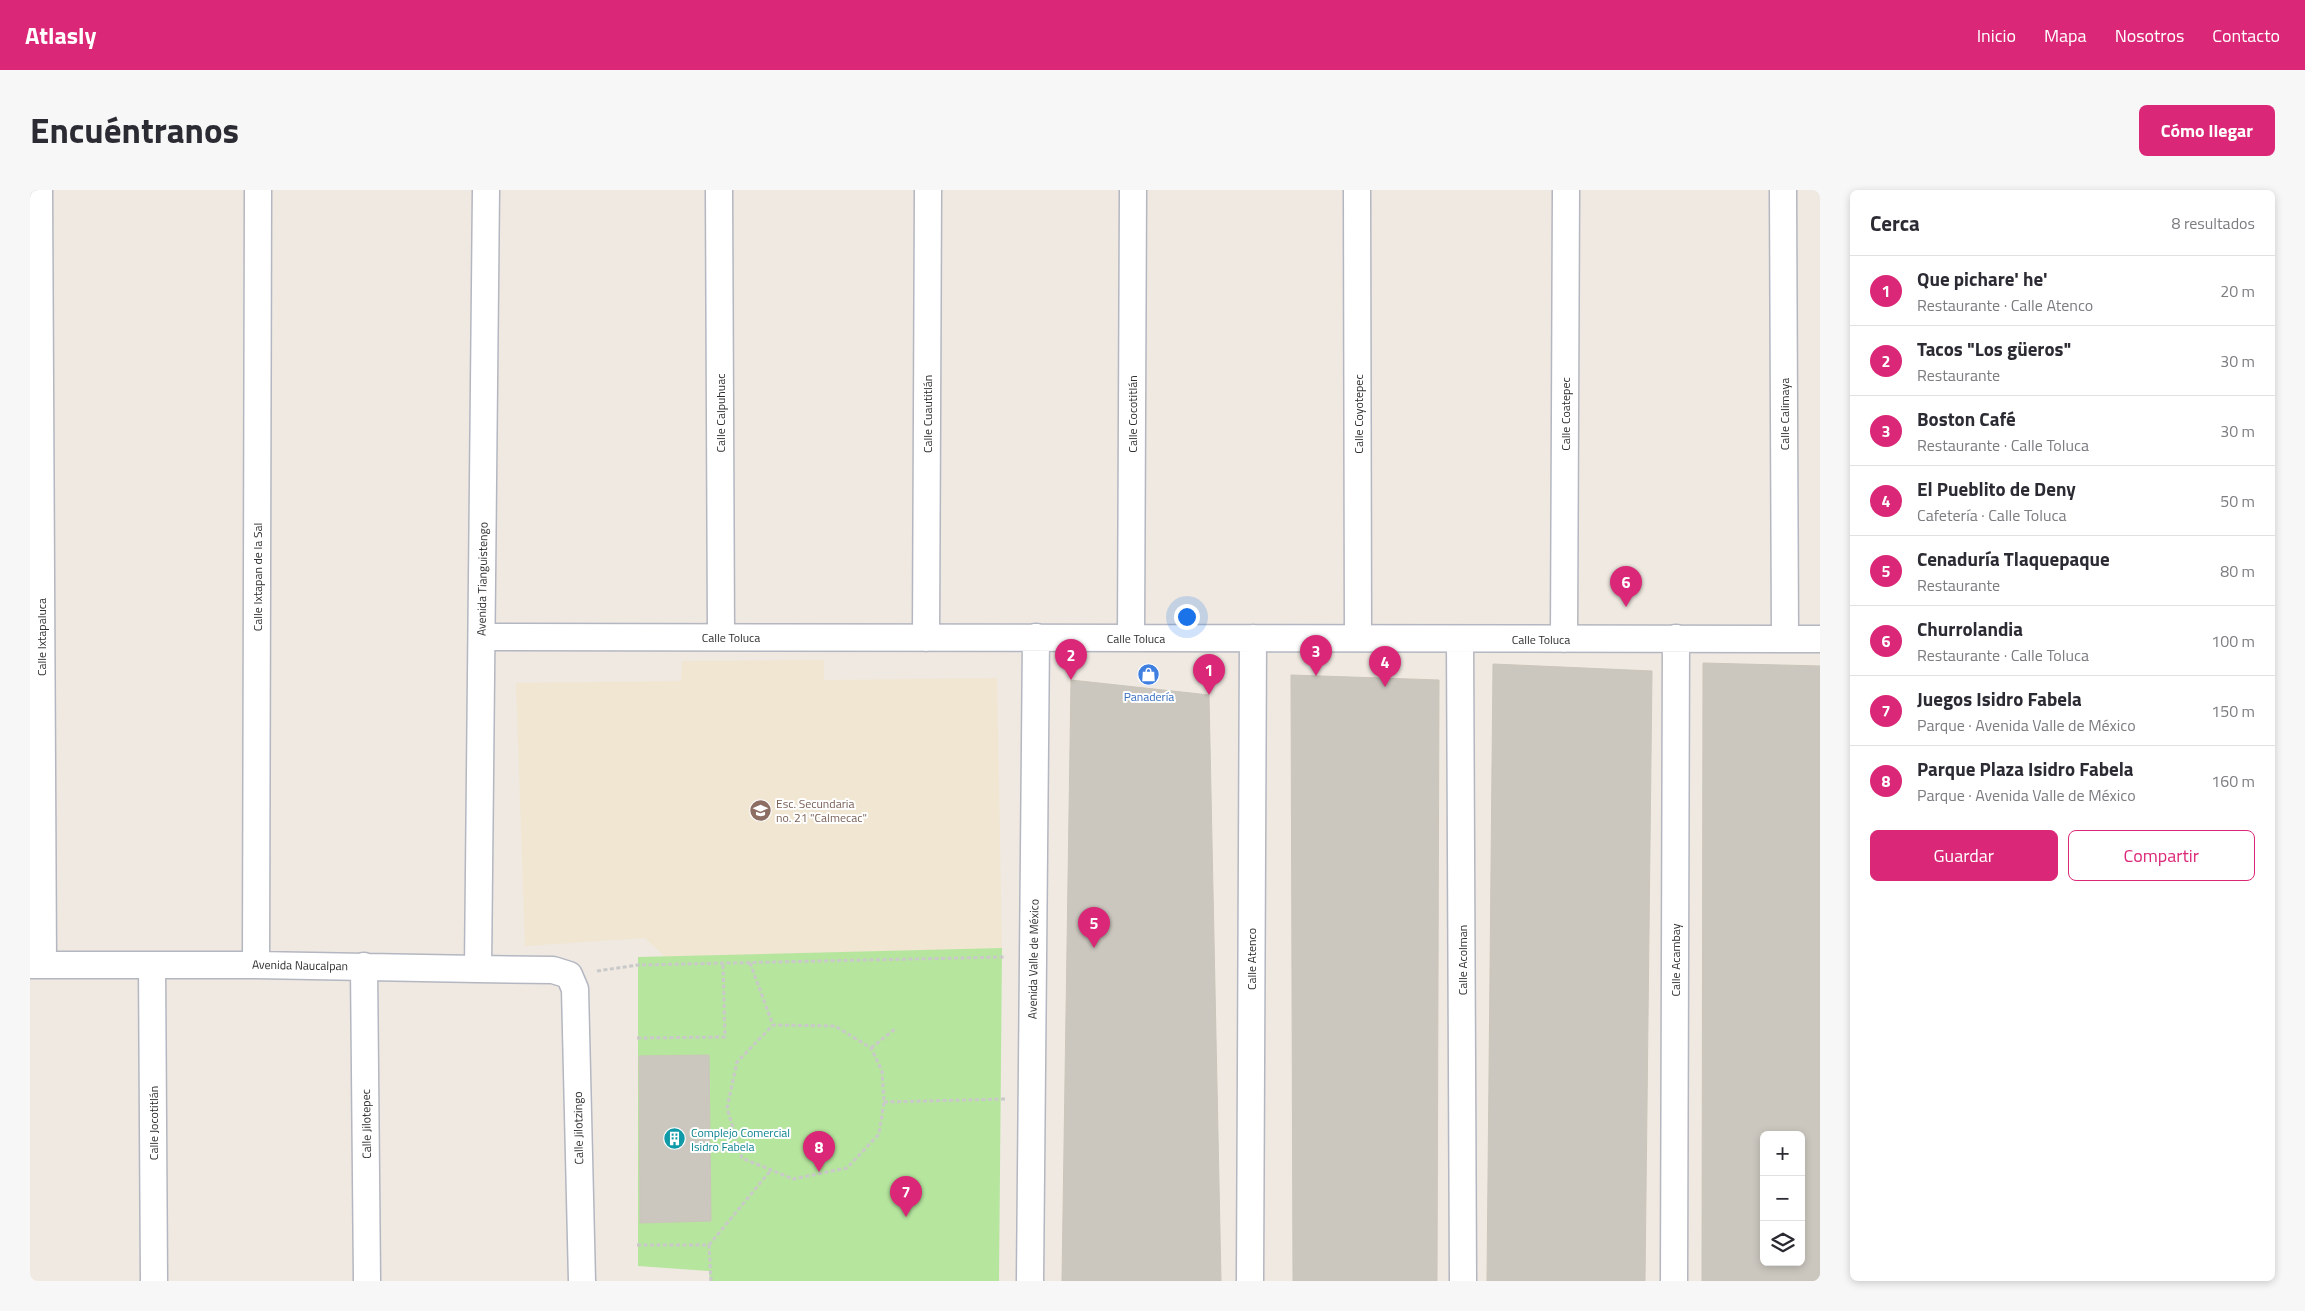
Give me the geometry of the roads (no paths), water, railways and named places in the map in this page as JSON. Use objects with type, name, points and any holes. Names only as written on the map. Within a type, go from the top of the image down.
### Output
[{"type":"street","name":"Calle Ixtapaluca","points":[[36,965],[39,190]]},
{"type":"street","name":"Calle Ixtapan de la Sal","points":[[256,965],[258,190]]},
{"type":"street","name":"Avenida Tianguistengo","points":[[478,969],[486,190]]},
{"type":"street","name":"Calle Calpuhuac","points":[[719,190],[721,637]]},
{"type":"street","name":"Calle Cuautitlán","points":[[926,638],[928,190]]},
{"type":"street","name":"Calle Cocotitlán","points":[[1132,638],[1133,190]]},
{"type":"street","name":"Calle Coyotepec","points":[[1357,190],[1358,638]]},
{"type":"street","name":"Calle Coatepec","points":[[1564,638],[1566,190]]},
{"type":"street","name":"Calle Calimaya","points":[[1783,190],[1785,638]]},
{"type":"street","name":"Calle Toluca","points":[[482,637],[1820,639]]},
{"type":"street","name":"Avenida Valle de México","points":[[1030,1281],[1036,637]]},
{"type":"street","name":"Calle Atenco","points":[[1250,1281],[1253,638]]},
{"type":"street","name":"Calle Acambay","points":[[1674,1281],[1676,638]]},
{"type":"street","name":"Calle Acolman","points":[[1460,639],[1463,1281]]},
{"type":"street","name":"Avenida Naucalpan","points":[[36,965],[364,966],[553,970],[569,975]]},
{"type":"street","name":"Calle Jocotitlán","points":[[152,965],[154,1281]]},
{"type":"street","name":"Calle Jilotepec","points":[[364,966],[367,1281]]},
{"type":"street","name":"Calle Jilotzingo","points":[[569,975],[575,989],[582,1281]]},
{"type":"place","name":"Churrolandia","points":[[1626,607]]},
{"type":"place","name":"Panadería","points":[[1149,675]]},
{"type":"place","name":"Boston Café","points":[[1316,676]]},
{"type":"place","name":"Tacos \"Los güeros\"","points":[[1071,680]]},
{"type":"place","name":"El Pueblito de Deny","points":[[1385,687]]},
{"type":"place","name":"Que pichare' he'","points":[[1209,695]]},
{"type":"place","name":"Esc. Secundaria no. 21 \"Calmecac\"","points":[[760,810]]},
{"type":"place","name":"Cenaduría Tlaquepaque","points":[[1094,948]]},
{"type":"place","name":"Complejo Comercial Isidro Fabela","points":[[675,1139]]},
{"type":"place","name":"Parque Plaza Isidro Fabela","points":[[819,1172]]},
{"type":"place","name":"Juegos Isidro Fabela","points":[[906,1217]]}]
